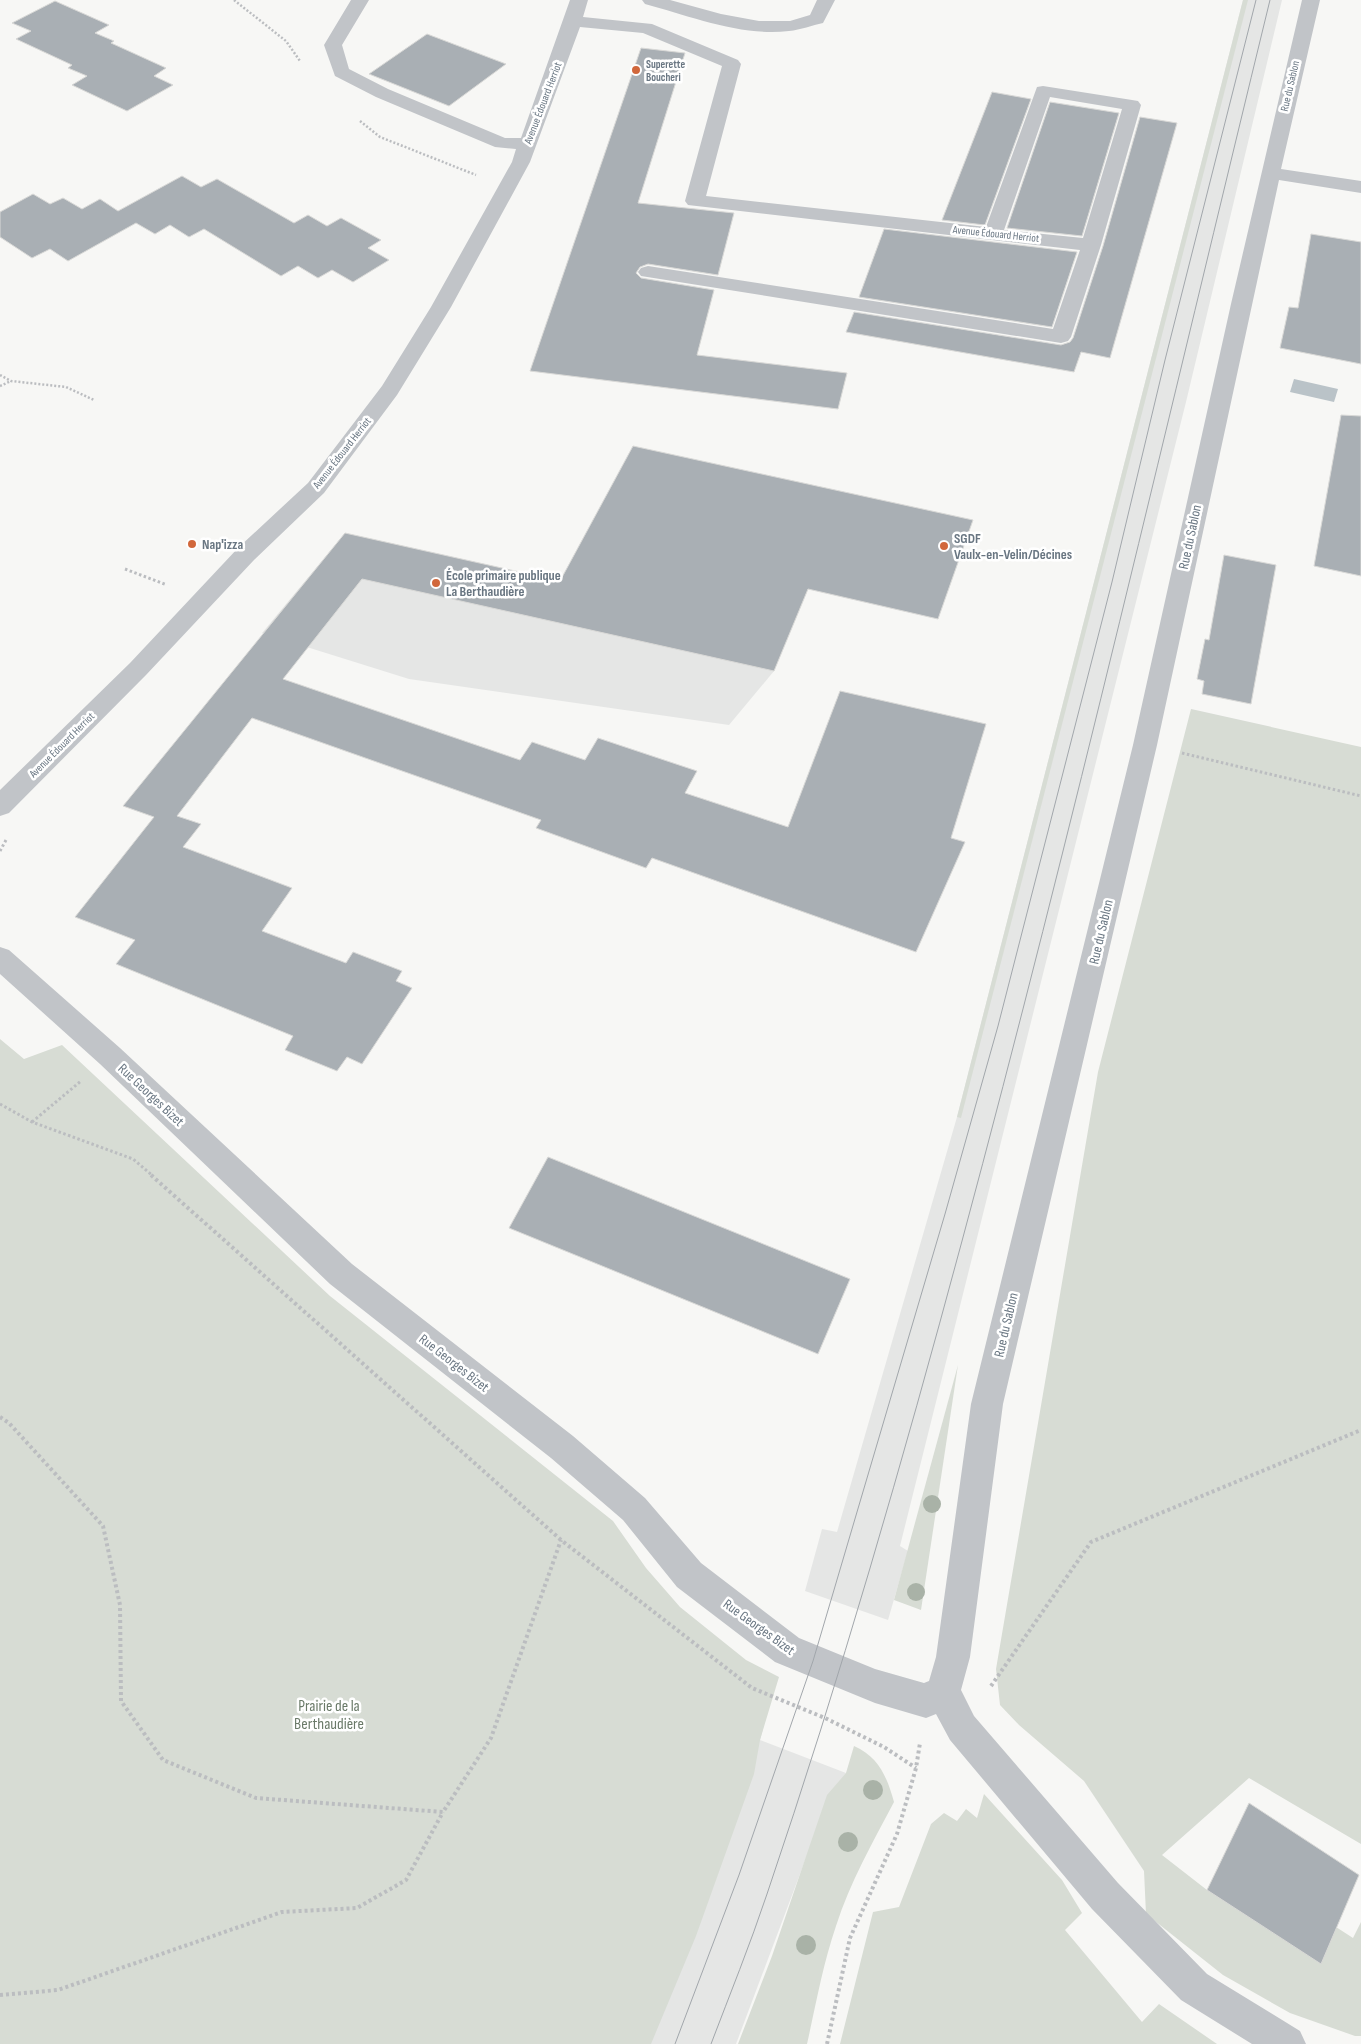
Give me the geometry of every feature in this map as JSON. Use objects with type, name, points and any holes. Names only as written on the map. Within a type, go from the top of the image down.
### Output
[{"type":"street","points":[[360,0],[333,45],[341,72],[382,93],[502,143],[527,144]]},
{"type":"street","name":"Avenue Édouard Herriot","points":[[0,806],[138,669],[246,554],[303,502],[336,464],[390,390],[440,307],[521,162],[579,0]]},
{"type":"street","points":[[651,0],[719,18],[763,26],[790,26],[817,19],[826,0]]},
{"type":"street","name":"Rue du Sablon","points":[[934,1696],[953,1657],[987,1404],[1145,745],[1270,173],[1311,0]]},
{"type":"street","name":"Avenue Édouard Herriot","points":[[573,21],[646,28],[732,64],[696,201],[1091,245]]},
{"type":"street","points":[[648,272],[1061,336],[1091,245],[1132,105],[1042,91],[993,234]]},
{"type":"street","points":[[1270,173],[1361,187]]},
{"type":"street","name":"Rue Georges Bizet","points":[[0,958],[110,1056],[366,1295],[562,1447],[634,1509],[689,1575],[787,1650],[848,1676],[934,1696]]},
{"type":"street","points":[[934,1696],[1105,1896],[1194,1987],[1287,2044]]},
{"type":"path","points":[[0,375],[11,380],[66,387],[94,400]]},
{"type":"path","points":[[0,384],[11,380]]},
{"type":"path","points":[[1145,745],[1361,796]]},
{"type":"path","points":[[32,1122],[110,1056]]},
{"type":"path","points":[[0,1104],[32,1122],[132,1159],[561,1540],[752,1688],[824,1718],[884,1747],[916,1768]]},
{"type":"path","points":[[0,1417],[9,1423],[103,1526],[120,1605],[121,1701],[163,1760],[256,1798],[443,1812]]},
{"type":"path","points":[[962,1728],[1091,1542],[1361,1430]]},
{"type":"path","points":[[0,1995],[58,1990],[282,1912],[357,1908],[406,1880],[443,1812],[490,1738],[561,1540]]},
{"type":"path","points":[[827,2044],[850,1938],[896,1834],[916,1768],[934,1696]]},
{"type":"shaded area","points":[[1243,0],[1282,0],[1186,402],[900,1546],[908,1551],[888,1620],[805,1591],[822,1529],[837,1532],[957,1117]]},
{"type":"shaded area","points":[[1294,379],[1338,389],[1334,402],[1290,392]]},
{"type":"shaded area","name":"École primaire publique La Berthaudière","points":[[345,533],[789,633],[774,671],[729,725],[409,679],[262,633]]},
{"type":"shaded area","points":[[764,1725],[760,1740],[846,1773],[815,1834],[736,2044],[579,2044]]},
{"type":"green space","points":[[1243,0],[1248,0],[961,1118],[957,1117]]},
{"type":"green space","points":[[1191,709],[1361,747],[1361,1844],[1249,1778],[1162,1855],[1207,1890],[1336,1927],[1353,1938],[1361,1922],[1361,2036],[1355,2036],[1290,2013],[1223,1975],[1146,1914],[1144,1871],[1084,1781],[1019,1725],[1000,1705],[996,1669],[1098,1072]]},
{"type":"green space","name":"Prairie de la Berthaudière","points":[[0,1039],[24,1059],[62,1045],[330,1296],[613,1521],[646,1568],[680,1607],[746,1660],[779,1677],[760,1740],[754,1774],[696,1936],[651,2044],[0,2044]]},
{"type":"green space","points":[[958,1365],[921,1610],[894,1600]]},
{"type":"green space","points":[[854,1746],[870,1756],[881,1769],[894,1802],[862,1862],[831,1940],[807,2044],[738,2044],[772,1956],[827,1795],[846,1773]]},
{"type":"green space","points":[[984,1794],[1062,1880],[1082,1913],[1065,1930],[1142,2022],[1159,2004],[1217,2044],[840,2044],[873,1912],[899,1907],[931,1824],[944,1813],[957,1821],[966,1809],[977,1818]]},
{"type":"building","points":[[55,1],[109,25],[95,33],[114,41],[111,43],[166,68],[154,76],[173,85],[127,111],[72,85],[87,76],[68,68],[72,65],[16,39],[31,31],[12,23]]},
{"type":"building","points":[[427,34],[506,64],[449,106],[369,74]]},
{"type":"building","points":[[641,48],[685,53],[638,203],[734,213],[718,275],[648,264],[640,267],[636,273],[641,278],[714,290],[697,355],[847,373],[838,409],[530,371]]},
{"type":"building","points":[[992,92],[1031,99],[985,225],[942,220]]},
{"type":"building","points":[[1050,102],[1119,113],[1082,236],[1007,228]]},
{"type":"building","points":[[1140,117],[1177,123],[1110,358],[1081,352],[1074,372],[846,332],[854,312],[1061,345],[1070,342],[1073,338],[1103,246]]},
{"type":"building","points":[[182,176],[201,187],[217,179],[294,223],[308,215],[327,226],[341,218],[381,240],[368,248],[389,260],[353,282],[332,270],[318,278],[298,266],[281,276],[204,229],[189,237],[170,225],[155,234],[136,223],[68,261],[50,249],[32,258],[0,237],[0,212],[33,194],[50,204],[63,198],[82,209],[100,199],[118,211]]},
{"type":"building","points":[[884,229],[1077,252],[1052,327],[859,297]]},
{"type":"building","points":[[1311,234],[1361,242],[1361,364],[1280,348],[1289,307],[1298,308]]},
{"type":"building","points":[[1341,415],[1361,416],[1361,576],[1314,566]]},
{"type":"building","points":[[633,446],[973,520],[938,619],[808,589],[774,671],[362,579],[283,679],[520,760],[532,742],[585,760],[598,738],[697,771],[685,793],[788,827],[840,691],[986,724],[951,838],[965,842],[916,952],[652,858],[646,868],[536,828],[541,820],[252,718],[177,816],[201,824],[183,847],[292,888],[262,931],[346,963],[353,952],[402,971],[396,981],[412,988],[362,1064],[347,1057],[337,1071],[285,1050],[293,1036],[116,964],[135,940],[75,917],[154,817],[123,806],[345,533],[560,581]]},
{"type":"building","points":[[1224,555],[1276,565],[1251,704],[1202,694],[1204,681],[1197,679],[1205,639],[1209,640]]},
{"type":"building","points":[[548,1157],[850,1279],[818,1354],[509,1228]]},
{"type":"building","points":[[1249,1803],[1359,1875],[1321,1964],[1207,1890]]},
{"type":"tram line","points":[[675,2044],[739,1875],[813,1661],[945,1214],[998,1026],[1112,582],[1165,360],[1256,0]]},
{"type":"tram line","points":[[711,2044],[747,1951],[820,1732],[870,1569],[940,1323],[1082,776],[1270,0]]},
{"type":"place","name":"Superette Boucheri","points":[[636,70]]},
{"type":"place","name":"Nap'izza","points":[[192,544]]},
{"type":"place","name":"SGDF Vaulx-en-Velin/Décines","points":[[944,546]]},
{"type":"place","name":"École primaire publique La Berthaudière","points":[[436,583]]}]
